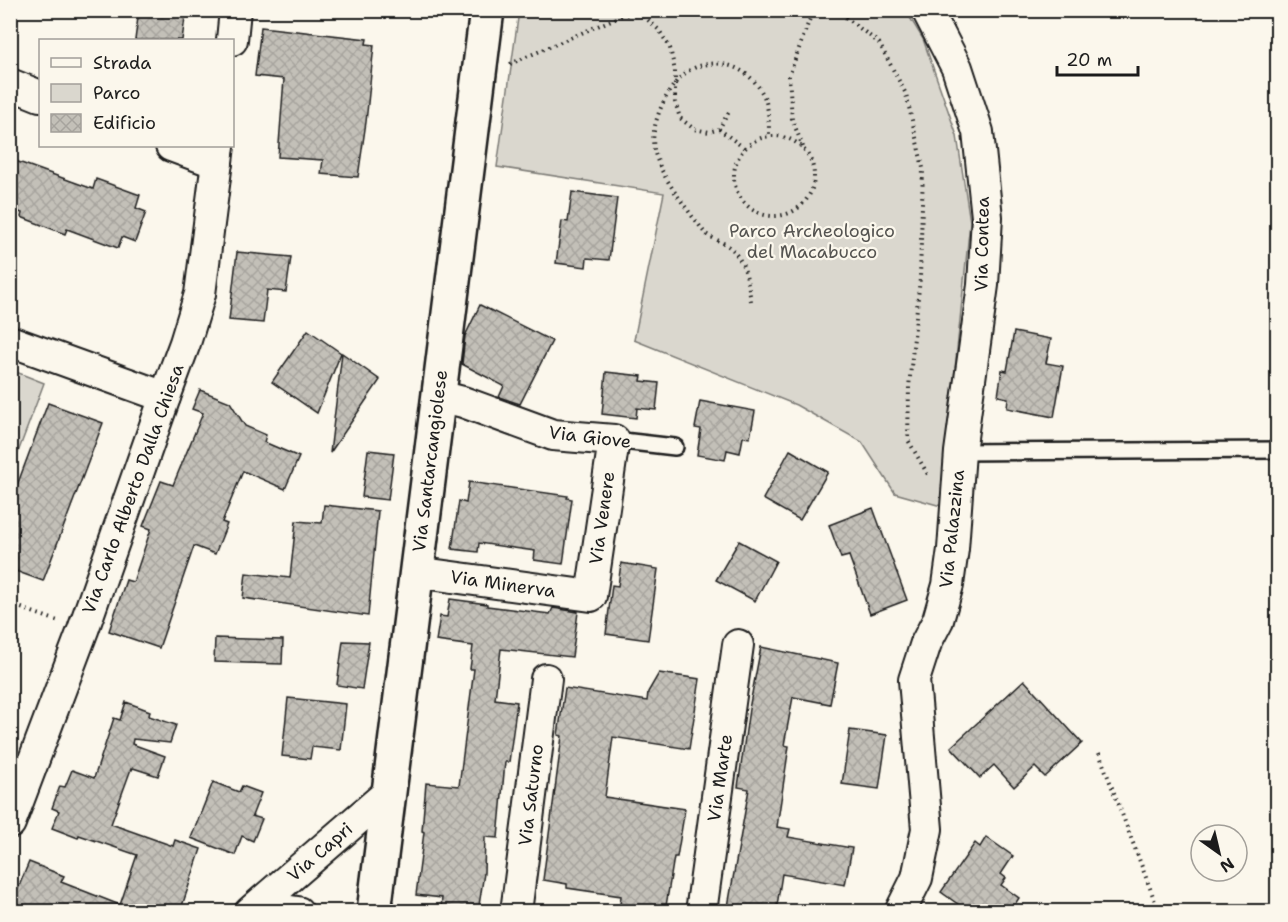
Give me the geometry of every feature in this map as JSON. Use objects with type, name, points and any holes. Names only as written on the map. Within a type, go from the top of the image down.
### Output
[{"type":"main road","name":"Via Santarcangiolese","points":[[374,912],[487,10]]},
{"type":"street","points":[[232,39],[235,10]]},
{"type":"street","name":"Via Contea","points":[[927,10],[957,68],[978,132],[987,217],[983,285],[960,452]]},
{"type":"street","points":[[10,84],[39,96]]},
{"type":"street","points":[[177,147],[218,154]]},
{"type":"street","name":"Via Carlo Alberto Dalla Chiesa","points":[[10,823],[83,630],[185,343],[200,294],[218,154]]},
{"type":"street","points":[[10,341],[165,397]]},
{"type":"street","name":"Via Giove","points":[[439,396],[463,402],[553,435],[614,440]]},
{"type":"street","name":"Via Venere","points":[[591,596],[614,440]]},
{"type":"street","name":"Via Palazzina","points":[[900,912],[917,878],[927,829],[914,680],[926,643],[938,620],[948,585],[960,452]]},
{"type":"street","name":"Via Minerva","points":[[416,572],[591,596]]},
{"type":"street","name":"Via Marte","points":[[701,912],[738,645]]},
{"type":"street","name":"Via Saturno","points":[[516,912],[546,679]]},
{"type":"street","name":"Via Capri","points":[[250,912],[389,792]]},
{"type":"street","name":"Via Capri","points":[[263,912],[269,908],[298,912]]},
{"type":"lane","name":"Via Giove","points":[[614,440],[675,447]]},
{"type":"lane","name":"Via Palazzina","points":[[960,452],[1278,450]]},
{"type":"path","points":[[507,66],[623,15],[649,10]]},
{"type":"path","points":[[803,148],[793,140],[780,136],[769,136],[754,140],[744,148],[733,172],[739,197],[748,207],[760,214],[773,216],[786,214],[799,208],[808,198],[813,185],[814,172],[811,159],[803,148],[792,119],[789,76],[813,10]]},
{"type":"path","points":[[836,10],[879,44],[906,94],[923,168],[920,278],[909,387],[908,440],[927,473],[957,501]]},
{"type":"path","points":[[639,12],[659,30],[670,48],[675,71],[675,102],[680,118],[694,129],[709,132],[719,129],[729,110]]},
{"type":"path","points":[[751,301],[745,269],[736,253],[728,245],[706,234],[679,198],[661,169],[654,149],[653,134],[661,105],[675,83],[689,70],[718,63],[730,65],[749,75],[756,84],[765,100],[769,136]]},
{"type":"path","points":[[719,129],[744,148]]},
{"type":"path","points":[[10,604],[83,630]]},
{"type":"path","points":[[1099,753],[1159,912]]},
{"type":"green space","name":"Parco Archeologico del Macabucco","points":[[519,11],[906,11],[923,39],[957,136],[970,222],[941,506],[895,493],[862,442],[796,405],[634,340],[664,193],[497,167]]},
{"type":"green space","points":[[10,370],[44,383],[11,471]]},
{"type":"building","points":[[139,10],[186,10],[182,39],[135,39]]},
{"type":"building","points":[[261,27],[367,39],[366,44],[374,45],[358,177],[321,174],[323,160],[278,157],[284,79],[255,76]]},
{"type":"building","points":[[10,159],[93,189],[96,179],[140,195],[136,208],[146,212],[135,242],[122,237],[118,248],[67,229],[65,234],[21,217],[22,213],[10,209]]},
{"type":"building","points":[[572,192],[617,198],[609,260],[587,258],[586,267],[556,263],[562,221],[568,222]]},
{"type":"building","points":[[237,252],[291,257],[286,292],[267,290],[263,323],[229,320]]},
{"type":"building","points":[[480,305],[552,341],[520,404],[499,397],[504,386],[462,364],[465,336]]},
{"type":"building","points":[[308,330],[341,353],[317,413],[272,382]]},
{"type":"building","points":[[1014,332],[1051,339],[1046,363],[1063,366],[1054,417],[1007,408],[1008,398],[998,396],[1002,370],[1007,371]]},
{"type":"building","points":[[342,353],[380,380],[330,453]]},
{"type":"building","points":[[606,372],[642,376],[641,381],[659,383],[656,410],[637,408],[636,418],[602,414]]},
{"type":"building","points":[[200,390],[230,402],[245,426],[266,435],[264,442],[299,457],[285,489],[243,471],[222,522],[227,524],[215,554],[194,546],[159,648],[109,631],[126,580],[133,582],[151,529],[143,526],[161,481],[173,485],[203,413],[192,409]]},
{"type":"building","points":[[700,401],[755,411],[750,438],[743,437],[740,453],[727,450],[725,460],[697,455],[701,429],[695,428]]},
{"type":"building","points":[[48,403],[103,423],[43,581],[10,569],[10,504]]},
{"type":"building","points":[[368,450],[394,453],[388,500],[362,497]]},
{"type":"building","points":[[790,450],[828,472],[800,520],[763,499]]},
{"type":"building","points":[[469,482],[568,496],[567,498],[572,499],[563,564],[534,560],[535,551],[479,543],[478,552],[452,549],[459,501],[466,503]]},
{"type":"building","points":[[324,505],[378,511],[368,616],[243,598],[246,573],[290,578],[296,521],[322,523]]},
{"type":"building","points":[[873,508],[907,600],[870,614],[849,556],[841,558],[829,525]]},
{"type":"building","points":[[739,541],[776,561],[755,601],[716,580]]},
{"type":"building","points":[[621,563],[658,569],[648,640],[606,634],[612,585],[618,586]]},
{"type":"building","points":[[450,599],[550,614],[553,608],[578,612],[572,657],[501,649],[495,699],[517,702],[509,762],[505,762],[498,838],[485,837],[484,873],[478,912],[441,907],[442,898],[416,895],[424,832],[422,831],[426,783],[459,786],[474,669],[470,669],[473,646],[436,641],[440,616],[447,617]]},
{"type":"building","points":[[215,638],[283,640],[282,664],[214,662]]},
{"type":"building","points":[[343,641],[369,642],[362,689],[337,685]]},
{"type":"building","points":[[761,647],[838,663],[830,704],[793,697],[784,745],[789,746],[777,827],[790,829],[788,837],[852,848],[845,885],[782,874],[776,912],[727,912],[749,789],[738,787]]},
{"type":"building","points":[[659,673],[700,679],[689,749],[613,737],[605,797],[685,809],[665,912],[625,912],[626,905],[620,904],[621,896],[567,888],[567,884],[543,880],[562,736],[558,735],[565,688],[647,701],[648,692]]},
{"type":"building","points":[[1024,680],[1082,743],[1045,777],[1035,767],[1014,787],[994,765],[980,778],[951,747]]},
{"type":"building","points":[[288,698],[346,704],[341,750],[312,747],[310,759],[282,756]]},
{"type":"building","points":[[126,702],[150,711],[149,716],[176,725],[170,743],[133,739],[132,744],[165,756],[158,776],[131,769],[111,824],[173,846],[175,840],[201,849],[180,912],[10,912],[29,862],[64,876],[61,882],[120,905],[137,855],[52,828],[59,811],[52,808],[60,786],[65,787],[72,770],[94,778],[114,718],[120,720]]},
{"type":"building","points":[[850,730],[887,735],[879,789],[842,784]]},
{"type":"building","points":[[213,782],[239,792],[242,786],[261,793],[252,816],[262,819],[253,841],[242,836],[235,855],[191,838]]},
{"type":"building","points":[[986,837],[1013,856],[1001,874],[1006,878],[1001,885],[1019,898],[1010,912],[969,912],[941,892],[975,843],[980,847]]}]
